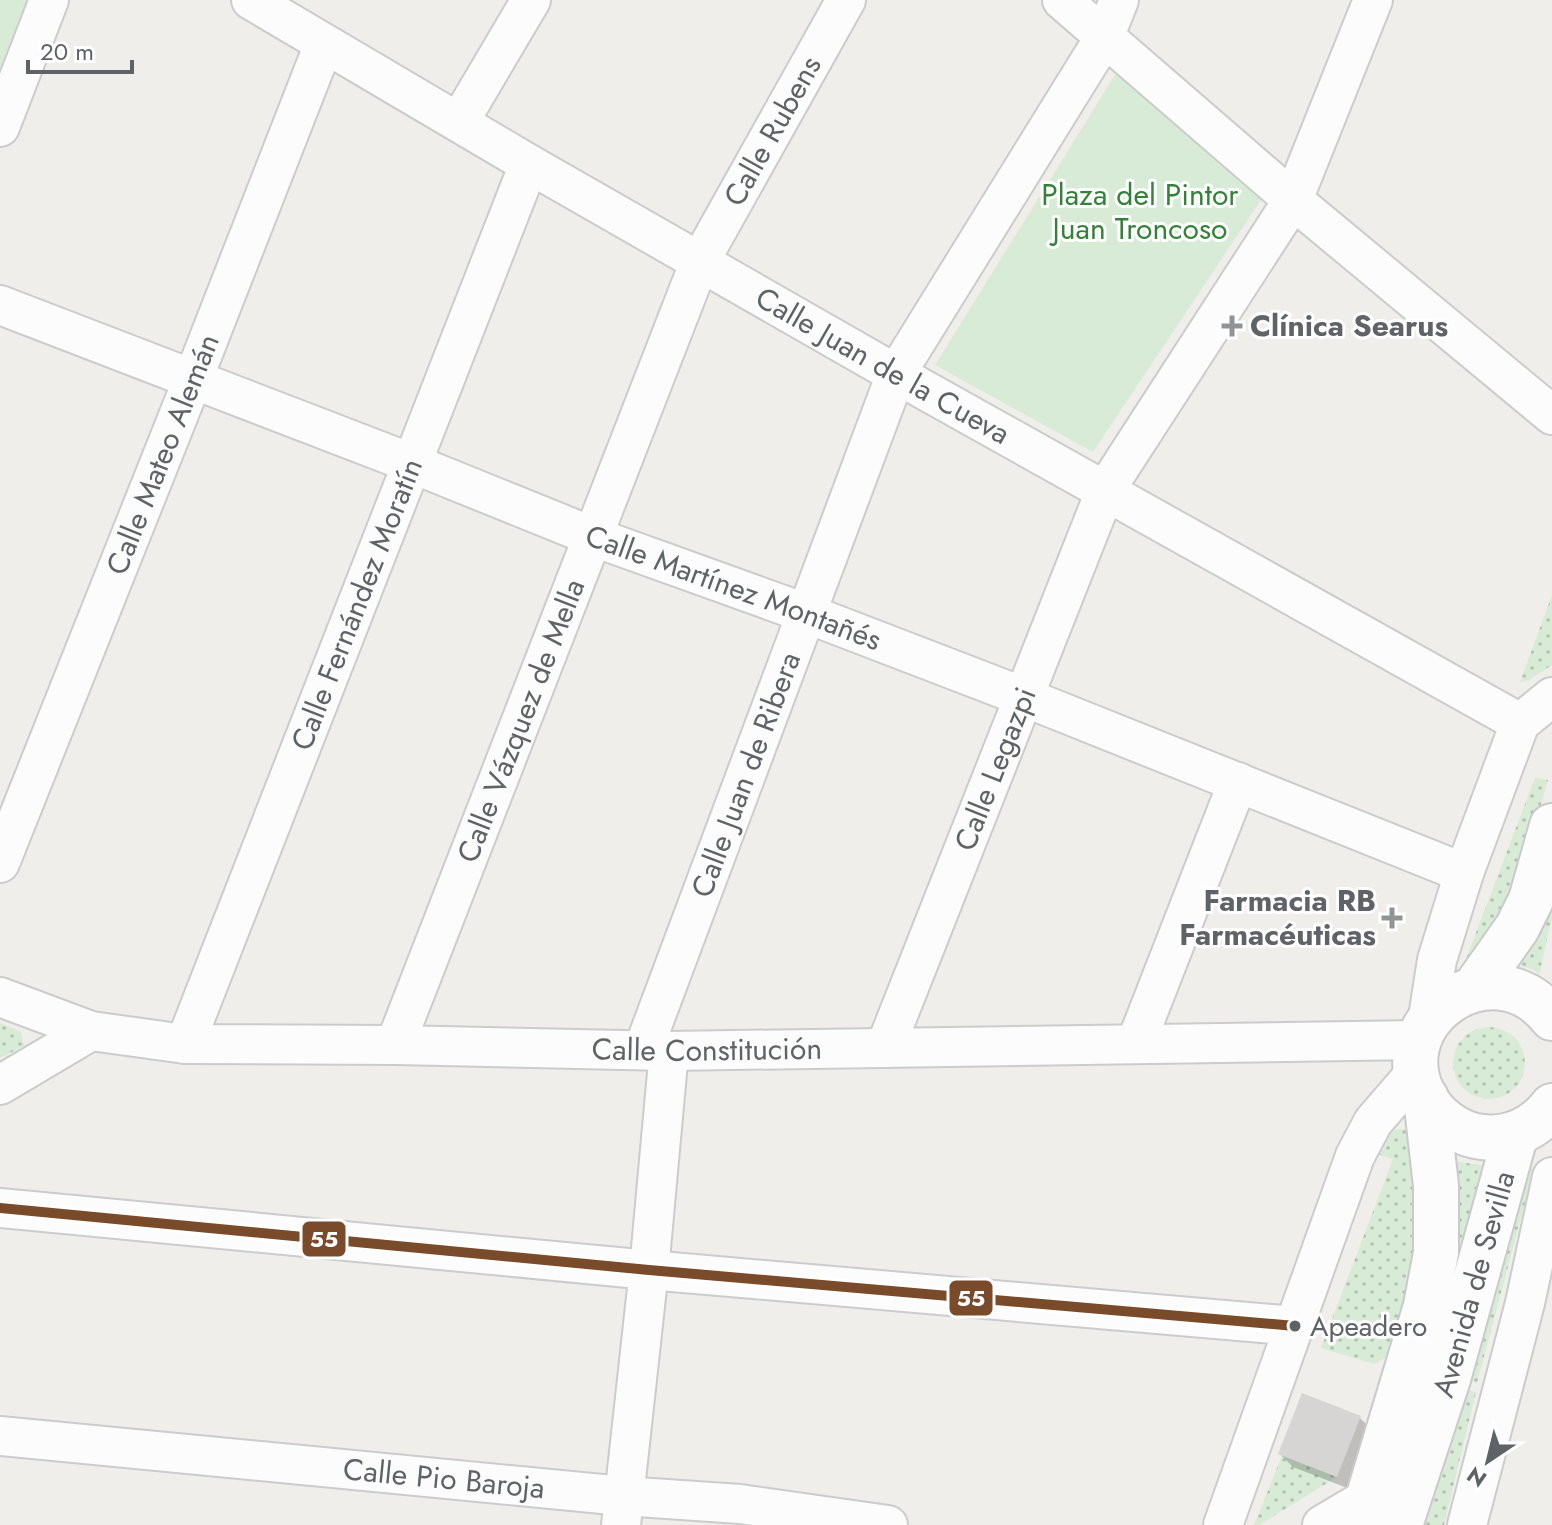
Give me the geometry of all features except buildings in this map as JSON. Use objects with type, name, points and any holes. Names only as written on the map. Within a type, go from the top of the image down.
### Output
[{"type":"main road","points":[[1474,989],[1517,928],[1531,900],[1552,826]]},
{"type":"main road","points":[[1542,1123],[1494,1137],[1465,1132],[1439,1116],[1422,1058],[1447,1002],[1474,989],[1492,987],[1517,992],[1552,1016]]},
{"type":"main road","name":"Avenida de Sevilla","points":[[1376,1516],[1436,1253],[1436,1186],[1422,1058]]},
{"type":"main road","name":"Avenida de Sevilla","points":[[1376,1516],[1448,1379],[1542,1123]]},
{"type":"street","points":[[0,127],[49,0]]},
{"type":"street","points":[[459,122],[531,0]]},
{"type":"street","name":"Calle Rubens","points":[[700,261],[846,0]]},
{"type":"street","points":[[1062,0],[1293,200],[1552,415]]},
{"type":"street","name":"Calle Juan de Ribera","points":[[622,1511],[649,1270],[656,1050],[808,614],[896,374],[1104,38],[1119,0]]},
{"type":"street","name":"Calle Legazpi","points":[[885,1048],[1106,489],[1293,200],[1373,0]]},
{"type":"street","name":"Calle Juan de la Cueva","points":[[263,3],[324,44],[529,164],[896,374],[1520,723]]},
{"type":"street","name":"Calle Mateo Alemán","points":[[0,863],[324,44]]},
{"type":"street","name":"Calle Fernández Moratín","points":[[185,1044],[529,164]]},
{"type":"street","name":"Calle Vázquez de Mella","points":[[395,1045],[700,261]]},
{"type":"street","name":"Calle Martínez Montañés","points":[[0,305],[594,537],[808,614],[1024,697],[1464,873]]},
{"type":"street","points":[[1520,723],[1552,697]]},
{"type":"street","name":"Avenida de Sevilla","points":[[1422,1058],[1437,960],[1464,873],[1520,723]]},
{"type":"street","points":[[1136,1043],[1238,782]]},
{"type":"street","name":"Calle Constitución","points":[[0,997],[91,1031],[185,1044],[656,1050],[1136,1043],[1422,1058]]},
{"type":"street","points":[[0,1085],[91,1031]]},
{"type":"street","points":[[1223,1525],[1363,1137],[1422,1058]]},
{"type":"street","name":"Avenida de Sevilla","points":[[1467,1525],[1538,1304],[1552,1177]]},
{"type":"street","points":[[0,1208],[649,1270],[1295,1326]]},
{"type":"street","name":"Calle Pio Baroja","points":[[0,1436],[622,1511],[740,1504],[888,1525]]},
{"type":"street","points":[[1322,1525],[1376,1516]]},
{"type":"green space","points":[[0,0],[27,0],[0,68]]},
{"type":"green space","name":"Plaza del Pintor Juan Troncoso","points":[[1118,70],[1265,194],[1093,452],[935,365]]},
{"type":"green space","points":[[1552,595],[1552,665],[1529,680],[1520,682]]},
{"type":"green space","points":[[1535,778],[1548,780],[1519,876],[1497,921],[1466,959]]},
{"type":"green space","points":[[1552,894],[1552,917],[1539,975],[1517,964]]},
{"type":"green space","points":[[0,1023],[21,1032],[24,1046],[0,1058]]},
{"type":"green space","points":[[1496,1027],[1515,1037],[1523,1049],[1523,1077],[1515,1089],[1503,1097],[1482,1099],[1463,1089],[1455,1077],[1453,1056],[1463,1037],[1475,1029]]},
{"type":"green space","points":[[1405,1129],[1413,1138],[1418,1273],[1389,1356],[1374,1364],[1321,1348],[1393,1159],[1377,1154],[1387,1133]]},
{"type":"green space","points":[[1453,1161],[1486,1166],[1452,1287]]},
{"type":"green space","points":[[1523,1166],[1534,1169],[1477,1383],[1467,1380]]},
{"type":"green space","points":[[1463,1388],[1476,1392],[1444,1525],[1418,1525]]},
{"type":"green space","points":[[1282,1456],[1337,1477],[1259,1525],[1254,1525]]},
{"type":"transit line","name":"55","points":[[0,1208],[649,1270],[1295,1326]]},
{"type":"place","name":"Clínica Searus","points":[[1232,326]]},
{"type":"place","name":"Farmacia RB Farmacéuticas","points":[[1392,918]]},
{"type":"place","name":"Apeadero","points":[[1295,1326]]}]
